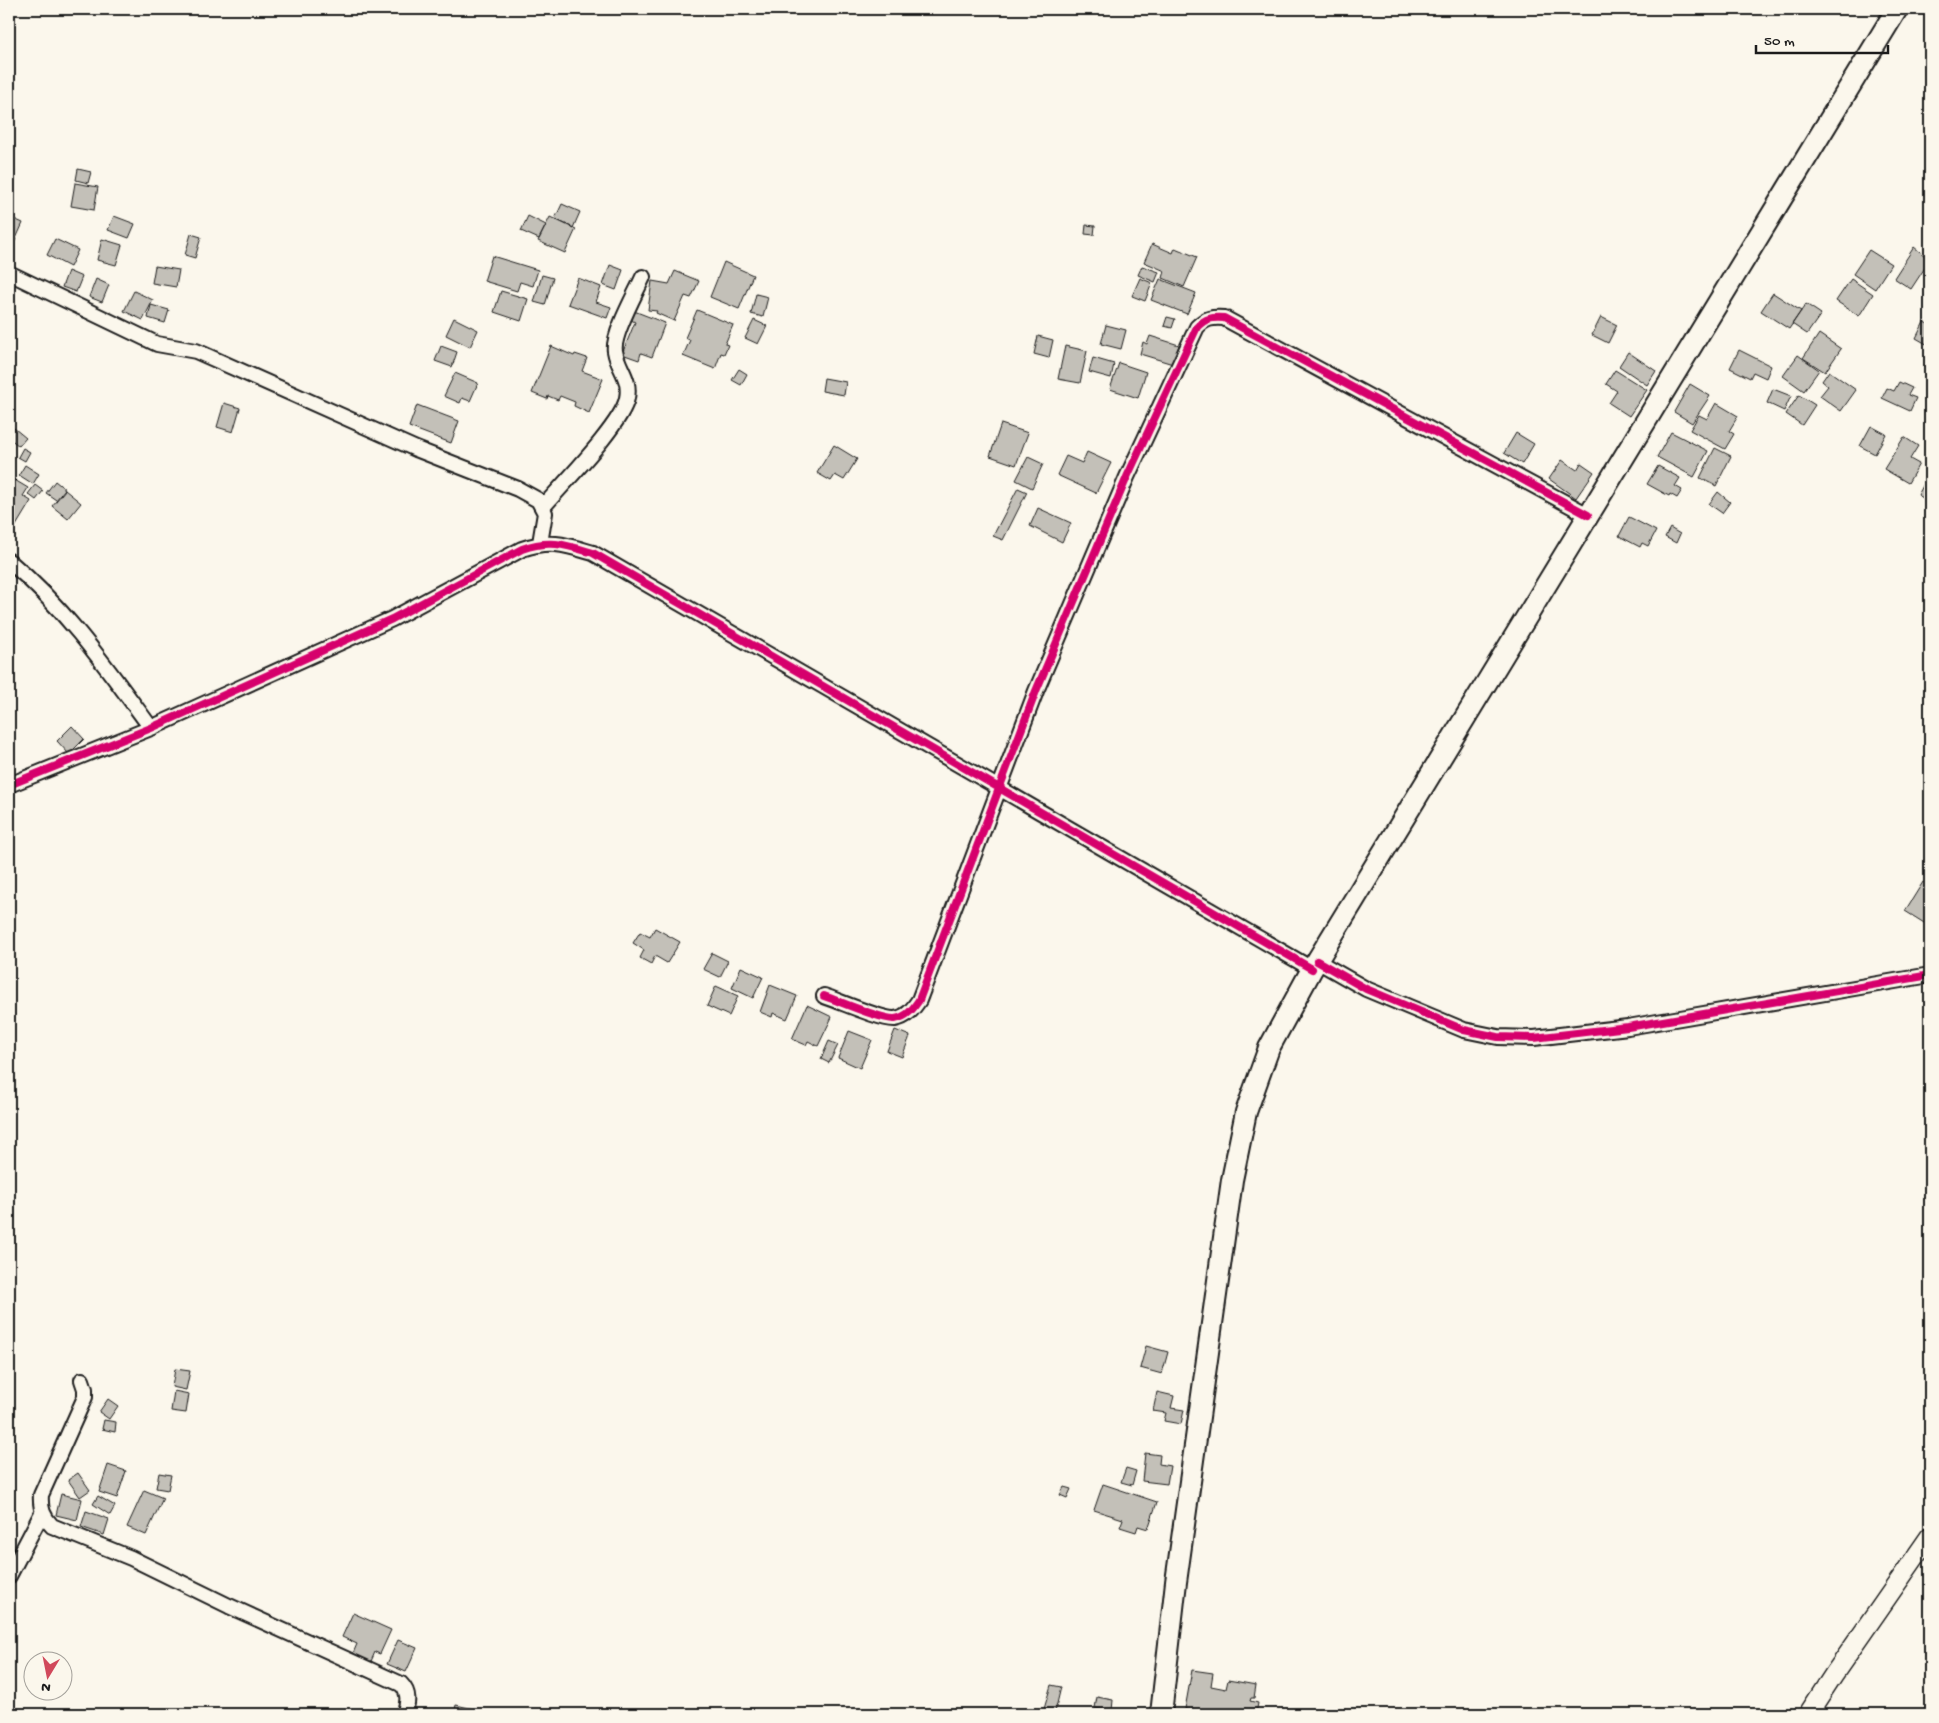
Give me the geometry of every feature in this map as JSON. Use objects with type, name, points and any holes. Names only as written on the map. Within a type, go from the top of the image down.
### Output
[{"type":"main road","points":[[1161,1714],[1176,1582],[1232,1180],[1246,1112],[1269,1048],[1314,965],[1897,9]]},
{"type":"street","points":[[9,273],[157,344],[196,351],[416,449],[518,490],[538,500],[545,513],[540,543]]},
{"type":"street","points":[[543,507],[615,423],[627,400],[628,383],[616,357],[614,349],[615,337],[644,277]]},
{"type":"street","points":[[824,996],[894,1019],[905,1016],[912,1011],[919,1000],[1036,691],[1127,477],[1197,326],[1204,320],[1211,317],[1224,318],[1588,515]]},
{"type":"street","points":[[9,785],[151,728],[392,619],[522,548],[540,543],[568,546],[593,553],[999,788],[1314,965],[1464,1030],[1507,1037],[1534,1038],[1628,1027],[1930,975]]},
{"type":"street","points":[[9,561],[50,600],[88,642],[151,728]]},
{"type":"street","points":[[82,1380],[85,1388],[85,1397],[42,1495],[40,1505],[42,1513],[52,1526],[131,1558],[230,1606],[401,1684],[408,1696],[404,1714]]},
{"type":"street","points":[[9,1576],[42,1513]]},
{"type":"street","points":[[1808,1714],[1930,1536]]},
{"type":"building","points":[[78,169],[91,172],[88,183],[76,180]]},
{"type":"building","points":[[75,183],[98,187],[94,210],[71,206]]},
{"type":"building","points":[[562,204],[580,212],[573,228],[555,219]]},
{"type":"building","points":[[114,216],[135,224],[129,238],[108,230]]},
{"type":"building","points":[[528,216],[546,225],[539,239],[521,231]]},
{"type":"building","points":[[550,217],[576,229],[565,253],[538,241]]},
{"type":"building","points":[[14,219],[23,223],[14,243],[9,241],[9,230]]},
{"type":"building","points":[[1086,225],[1095,226],[1094,235],[1085,234]]},
{"type":"building","points":[[191,234],[201,237],[195,258],[185,255]]},
{"type":"building","points":[[55,239],[78,250],[70,267],[47,255]]},
{"type":"building","points":[[102,239],[122,245],[116,265],[97,260]]},
{"type":"building","points":[[1152,244],[1173,253],[1175,248],[1197,257],[1184,287],[1163,278],[1165,271],[1144,262]]},
{"type":"building","points":[[1914,247],[1930,260],[1911,289],[1894,278]]},
{"type":"building","points":[[1869,250],[1891,264],[1875,289],[1853,274]]},
{"type":"building","points":[[492,256],[538,270],[533,286],[520,282],[517,291],[484,281]]},
{"type":"building","points":[[724,262],[753,275],[739,309],[710,297]]},
{"type":"building","points":[[610,265],[623,270],[616,290],[603,285]]},
{"type":"building","points":[[155,266],[179,270],[176,287],[152,283]]},
{"type":"building","points":[[1142,266],[1159,272],[1155,282],[1138,275]]},
{"type":"building","points":[[68,271],[82,277],[76,292],[62,287]]},
{"type":"building","points":[[675,271],[699,281],[691,298],[685,296],[674,321],[656,313],[657,311],[648,310],[652,281],[669,284]]},
{"type":"building","points":[[542,275],[553,278],[545,305],[534,302]]},
{"type":"building","points":[[578,278],[601,287],[596,302],[611,307],[607,318],[568,304]]},
{"type":"building","points":[[1140,278],[1152,283],[1145,301],[1132,296]]},
{"type":"building","points":[[96,279],[109,285],[102,302],[89,297]]},
{"type":"building","points":[[1160,279],[1196,293],[1187,314],[1151,300]]},
{"type":"building","points":[[1851,279],[1873,294],[1859,316],[1836,301]]},
{"type":"building","points":[[134,291],[153,300],[143,320],[124,311]]},
{"type":"building","points":[[501,291],[528,299],[521,321],[494,312]]},
{"type":"building","points":[[1773,293],[1801,311],[1789,329],[1761,311]]},
{"type":"building","points":[[756,294],[768,297],[763,317],[751,314]]},
{"type":"building","points":[[1806,304],[1821,314],[1807,334],[1792,324]]},
{"type":"building","points":[[151,305],[169,310],[165,323],[148,318]]},
{"type":"building","points":[[697,310],[733,325],[725,344],[728,345],[724,354],[721,353],[715,369],[683,356],[690,340],[685,338]]},
{"type":"building","points":[[634,311],[665,323],[652,357],[641,353],[639,360],[622,354],[635,322],[631,320]]},
{"type":"building","points":[[1167,317],[1175,319],[1172,328],[1164,326]]},
{"type":"building","points":[[1601,317],[1617,325],[1608,343],[1592,335]]},
{"type":"building","points":[[454,318],[478,330],[470,347],[446,335]]},
{"type":"building","points":[[754,320],[767,326],[758,344],[745,338]]},
{"type":"building","points":[[1924,322],[1930,325],[1930,346],[1916,338]]},
{"type":"building","points":[[1106,325],[1126,330],[1121,349],[1101,344]]},
{"type":"building","points":[[1819,334],[1841,349],[1825,372],[1803,358]]},
{"type":"building","points":[[1038,336],[1053,340],[1049,358],[1034,354]]},
{"type":"building","points":[[1150,336],[1179,345],[1173,364],[1140,354],[1143,342],[1147,344]]},
{"type":"building","points":[[441,346],[457,352],[452,367],[435,361]]},
{"type":"building","points":[[551,346],[574,356],[575,354],[587,358],[582,371],[603,379],[589,413],[574,406],[575,402],[560,396],[558,400],[548,396],[547,399],[532,393]]},
{"type":"building","points":[[1065,346],[1087,351],[1080,383],[1058,379]]},
{"type":"building","points":[[1739,350],[1771,366],[1766,378],[1753,372],[1750,378],[1730,368]]},
{"type":"building","points":[[1628,352],[1656,371],[1647,385],[1619,366]]},
{"type":"building","points":[[1798,355],[1819,370],[1804,391],[1783,376]]},
{"type":"building","points":[[1093,358],[1114,364],[1111,378],[1089,372]]},
{"type":"building","points":[[1119,363],[1146,372],[1138,398],[1110,389]]},
{"type":"building","points":[[739,369],[747,374],[741,385],[732,380]]},
{"type":"building","points":[[1615,370],[1647,390],[1629,416],[1609,403],[1617,391],[1606,384]]},
{"type":"building","points":[[1829,371],[1856,390],[1841,411],[1820,396],[1828,386],[1822,381]]},
{"type":"building","points":[[455,373],[478,383],[470,401],[462,398],[460,403],[444,396]]},
{"type":"building","points":[[824,378],[846,382],[844,395],[822,391]]},
{"type":"building","points":[[1899,382],[1912,388],[1908,395],[1916,398],[1910,411],[1882,398],[1887,388],[1894,391]]},
{"type":"building","points":[[1690,384],[1710,396],[1692,423],[1674,412]]},
{"type":"building","points":[[1773,389],[1791,396],[1784,411],[1767,403]]},
{"type":"building","points":[[1799,395],[1815,405],[1802,425],[1786,414]]},
{"type":"building","points":[[224,403],[240,408],[233,432],[217,427]]},
{"type":"building","points":[[1716,403],[1738,416],[1729,431],[1734,434],[1725,449],[1690,430],[1699,415],[1707,419]]},
{"type":"building","points":[[417,405],[459,421],[451,443],[409,427]]},
{"type":"building","points":[[9,424],[26,438],[19,446],[9,438]]},
{"type":"building","points":[[1001,424],[1028,433],[1016,465],[990,456]]},
{"type":"building","points":[[1871,426],[1886,434],[1875,454],[1860,446]]},
{"type":"building","points":[[1671,432],[1708,451],[1694,477],[1657,457]]},
{"type":"building","points":[[1516,433],[1534,444],[1522,464],[1504,453]]},
{"type":"building","points":[[1904,437],[1918,446],[1910,459],[1919,464],[1908,483],[1884,469]]},
{"type":"building","points":[[834,445],[857,459],[844,480],[835,475],[831,481],[817,473]]},
{"type":"building","points":[[23,448],[30,452],[25,461],[18,457]]},
{"type":"building","points":[[1715,448],[1731,456],[1716,486],[1700,478]]},
{"type":"building","points":[[1087,452],[1111,463],[1096,493],[1057,475],[1066,456],[1082,463]]},
{"type":"building","points":[[1028,457],[1043,464],[1032,488],[1016,480]]},
{"type":"building","points":[[1562,460],[1577,470],[1581,463],[1594,472],[1576,498],[1549,479]]},
{"type":"building","points":[[25,465],[39,474],[33,484],[19,475]]},
{"type":"building","points":[[1658,466],[1680,478],[1675,486],[1682,490],[1677,498],[1670,494],[1669,496],[1647,484]]},
{"type":"building","points":[[13,479],[28,488],[23,496],[31,501],[11,534],[9,533],[9,505],[13,497],[9,495],[9,486]]},
{"type":"building","points":[[55,481],[65,489],[56,500],[46,493]]},
{"type":"building","points":[[1925,482],[1930,485],[1930,502],[1918,495]]},
{"type":"building","points":[[35,485],[43,491],[36,500],[28,494]]},
{"type":"building","points":[[1018,488],[1027,492],[1003,540],[993,536]]},
{"type":"building","points":[[65,490],[81,503],[68,519],[52,506]]},
{"type":"building","points":[[1718,492],[1730,502],[1722,513],[1709,504]]},
{"type":"building","points":[[1038,508],[1071,523],[1062,542],[1030,526]]},
{"type":"building","points":[[1629,517],[1656,531],[1648,546],[1642,543],[1640,547],[1619,536]]},
{"type":"building","points":[[1670,528],[1680,534],[1676,543],[1665,537]]},
{"type":"building","points":[[72,726],[84,739],[69,754],[57,741]]},
{"type":"building","points":[[1923,882],[1930,886],[1929,926],[1905,911]]},
{"type":"building","points":[[655,928],[680,942],[667,963],[655,956],[651,964],[640,958],[644,950],[633,943],[640,932],[650,937]]},
{"type":"building","points":[[712,953],[728,961],[720,977],[703,969]]},
{"type":"building","points":[[741,967],[763,977],[753,998],[732,988]]},
{"type":"building","points":[[770,985],[797,996],[787,1019],[773,1013],[772,1017],[760,1012]]},
{"type":"building","points":[[716,986],[738,996],[729,1016],[707,1006]]},
{"type":"building","points":[[807,1005],[832,1017],[818,1046],[808,1041],[806,1045],[792,1039]]},
{"type":"building","points":[[895,1030],[910,1036],[902,1057],[887,1051]]},
{"type":"building","points":[[849,1031],[872,1040],[860,1068],[838,1058]]},
{"type":"building","points":[[829,1041],[838,1045],[829,1063],[821,1059]]},
{"type":"building","points":[[1146,1346],[1168,1352],[1162,1374],[1140,1368]]},
{"type":"building","points":[[175,1369],[190,1371],[186,1390],[172,1387]]},
{"type":"building","points":[[174,1391],[189,1394],[186,1413],[171,1411]]},
{"type":"building","points":[[1157,1392],[1174,1396],[1171,1408],[1184,1410],[1181,1424],[1164,1421],[1166,1413],[1153,1411]]},
{"type":"building","points":[[108,1399],[118,1406],[109,1419],[99,1412]]},
{"type":"building","points":[[104,1420],[116,1422],[115,1432],[102,1429]]},
{"type":"building","points":[[1145,1453],[1160,1455],[1159,1464],[1170,1466],[1167,1484],[1142,1481]]},
{"type":"building","points":[[108,1465],[126,1471],[117,1498],[99,1492]]},
{"type":"building","points":[[1126,1468],[1136,1471],[1132,1485],[1121,1482]]},
{"type":"building","points":[[78,1473],[90,1490],[80,1497],[68,1480]]},
{"type":"building","points":[[159,1473],[171,1475],[168,1490],[156,1488]]},
{"type":"building","points":[[1103,1484],[1157,1502],[1148,1529],[1138,1526],[1136,1532],[1120,1527],[1123,1519],[1094,1510]]},
{"type":"building","points":[[1064,1487],[1071,1489],[1067,1498],[1060,1495]]},
{"type":"building","points":[[144,1490],[163,1498],[146,1535],[127,1527]]},
{"type":"building","points":[[61,1494],[82,1499],[77,1520],[56,1515]]},
{"type":"building","points":[[98,1496],[115,1506],[110,1515],[93,1504]]},
{"type":"building","points":[[86,1511],[109,1519],[104,1535],[81,1527]]},
{"type":"building","points":[[353,1613],[391,1630],[380,1654],[375,1652],[369,1666],[351,1658],[357,1644],[342,1637]]},
{"type":"building","points":[[398,1640],[417,1648],[406,1672],[387,1664]]},
{"type":"building","points":[[1192,1670],[1213,1673],[1211,1686],[1226,1689],[1228,1680],[1256,1685],[1254,1698],[1251,1698],[1250,1701],[1258,1703],[1256,1714],[1190,1713],[1190,1710],[1185,1709]]},
{"type":"building","points":[[1051,1685],[1061,1687],[1055,1712],[1044,1709]]},
{"type":"building","points":[[1097,1697],[1113,1700],[1112,1711],[1095,1708]]},
{"type":"building","points":[[456,1705],[487,1712],[486,1714],[454,1714]]},
{"type":"cycle path","points":[[824,996],[889,1019],[899,1018],[906,1014],[919,1000],[1036,691],[1127,477],[1197,327],[1206,320],[1224,318],[1588,515]]},
{"type":"cycle path","points":[[9,785],[151,728],[392,619],[522,549],[541,544],[558,544],[593,553],[1312,969]]},
{"type":"cycle path","points":[[1317,961],[1366,989],[1464,1030],[1498,1037],[1534,1038],[1628,1027],[1930,975]]}]
